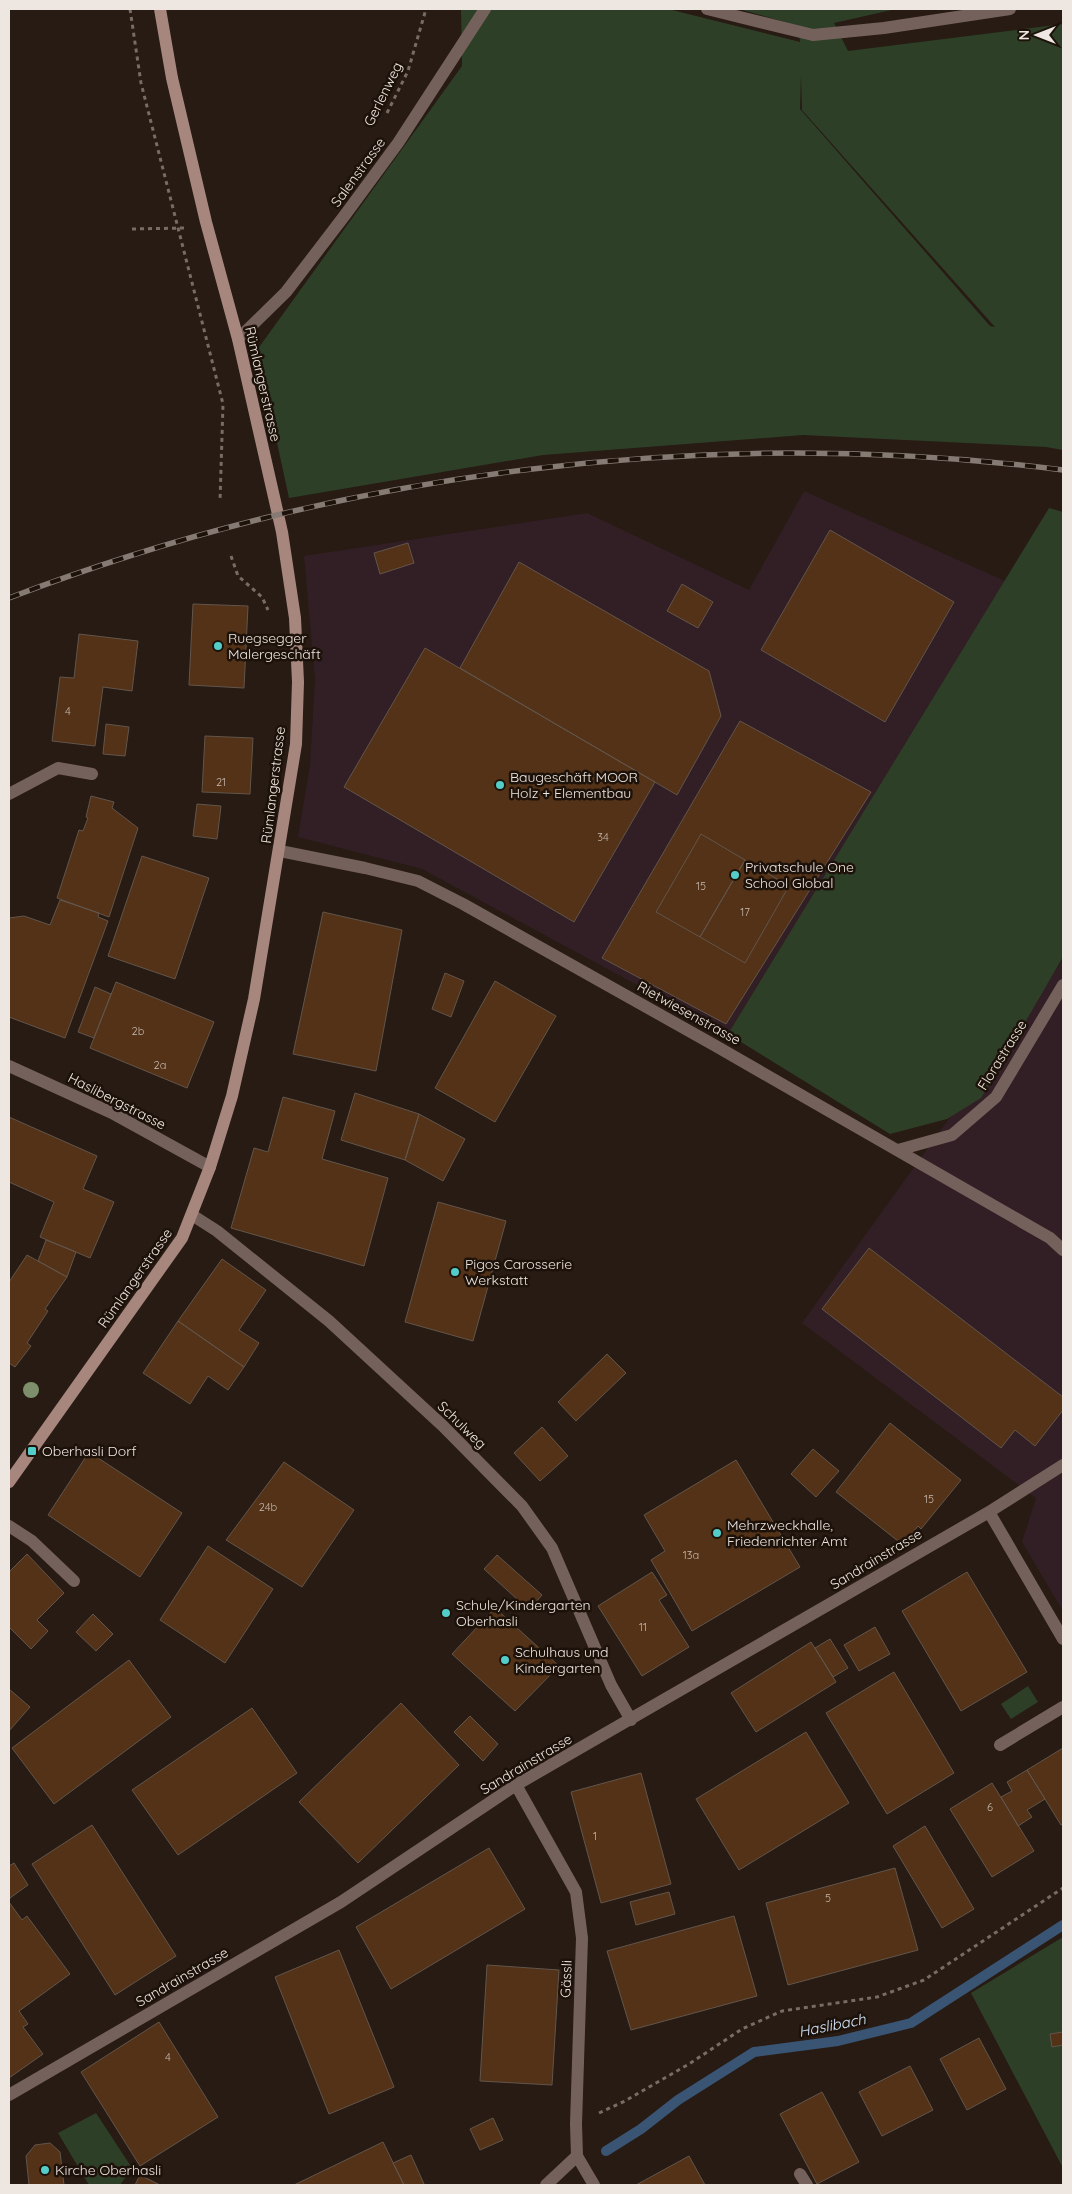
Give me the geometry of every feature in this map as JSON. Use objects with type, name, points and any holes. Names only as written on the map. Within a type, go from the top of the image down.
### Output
[{"type":"street","name":"Rümlangerstrasse","points":[[9,1482],[182,1238],[192,1216],[210,1167],[232,1096],[254,999],[280,851],[296,744],[298,682],[295,618],[282,532],[238,339],[206,222],[172,78],[160,9]]},
{"type":"street","name":"Salenstrasse","points":[[238,339],[286,292],[398,143],[484,9]]},
{"type":"street","points":[[707,9],[813,35],[884,28],[1010,9]]},
{"type":"street","points":[[9,794],[58,768],[92,774]]},
{"type":"street","name":"Rietwiesenstrasse","points":[[280,851],[365,868],[418,882],[489,918],[898,1150],[1050,1238],[1063,1250]]},
{"type":"street","name":"Florastrasse","points":[[898,1150],[952,1135],[996,1097],[1063,985]]},
{"type":"street","name":"Haslibergstrasse","points":[[9,1066],[112,1113],[210,1167]]},
{"type":"street","name":"Schulweg","points":[[192,1216],[217,1231],[329,1321],[443,1426],[522,1506],[552,1548],[611,1685],[631,1720]]},
{"type":"street","name":"Sandrainstrasse","points":[[9,2095],[341,1902],[516,1785],[988,1512],[1063,1464]]},
{"type":"street","points":[[988,1512],[1063,1640]]},
{"type":"street","points":[[9,1526],[32,1541],[74,1581]]},
{"type":"street","points":[[1000,1745],[1063,1706]]},
{"type":"street","name":"Gässli","points":[[516,1785],[576,1892],[582,1938],[576,2124],[577,2156],[594,2185]]},
{"type":"street","points":[[546,2185],[577,2156]]},
{"type":"path","points":[[130,9],[141,83],[177,230],[223,404],[220,501]]},
{"type":"path","name":"Gerlenweg","points":[[383,120],[408,71],[426,9]]},
{"type":"path","points":[[132,229],[177,230],[206,222]]},
{"type":"path","points":[[230,556],[238,576],[262,597],[270,614]]},
{"type":"path","points":[[576,2124],[625,2101],[689,2064],[742,2029],[782,2011],[877,1997],[924,1980],[1063,1888]]},
{"type":"shaded area","points":[[804,491],[1005,581],[728,1034],[422,869],[298,837],[310,765],[315,679],[304,556],[587,513],[749,590]]},
{"type":"shaded area","points":[[1063,960],[1063,1611],[1022,1542],[1036,1498],[802,1323]]},
{"type":"green space","points":[[461,9],[668,9],[800,42],[799,26],[739,9],[896,9],[834,23],[848,51],[1063,24],[1063,450],[1046,447],[803,435],[543,455],[289,498],[257,350],[462,66]],"holes":[[[801,75],[802,110],[995,327],[990,326],[800,109]]]},
{"type":"green space","points":[[1049,508],[1063,512],[1063,957],[981,1098],[947,1119],[890,1134],[728,1034]]},
{"type":"green space","points":[[1028,1686],[1038,1702],[1011,1719],[1001,1704]]},
{"type":"green space","points":[[1063,1937],[1063,2168],[971,1993]]},
{"type":"green space","points":[[96,2113],[132,2168],[120,2185],[89,2185],[58,2133]]},
{"type":"building","points":[[830,530],[954,602],[885,722],[761,650]]},
{"type":"building","points":[[408,543],[414,563],[380,574],[374,553]]},
{"type":"building","points":[[519,562],[709,671],[721,716],[677,795],[460,668]]},
{"type":"building","points":[[682,584],[713,602],[698,628],[667,611]]},
{"type":"building","name":"Ruegsegger Malergeschäft","points":[[193,604],[248,606],[244,688],[189,685]]},
{"type":"building","points":[[79,634],[138,641],[132,691],[103,687],[95,746],[52,741],[60,677],[74,678]]},
{"type":"building","name":"Baugeschäft MOOR Holz + Elementbau","points":[[425,648],[655,782],[574,922],[344,787]]},
{"type":"building","name":"Privatschule One School Global","points":[[740,721],[871,792],[726,1024],[602,958]]},
{"type":"building","points":[[106,724],[129,727],[125,756],[103,754]]},
{"type":"building","points":[[205,736],[253,738],[250,794],[202,792]]},
{"type":"building","points":[[91,796],[114,802],[112,808],[138,828],[109,917],[57,898],[79,830],[83,831],[88,818],[86,817]]},
{"type":"building","points":[[197,804],[221,806],[217,839],[193,836]]},
{"type":"building","points":[[701,834],[745,860],[700,937],[656,912]]},
{"type":"building","points":[[142,856],[209,878],[175,979],[108,956]]},
{"type":"building","points":[[745,860],[789,886],[745,963],[700,937]]},
{"type":"building","points":[[60,900],[99,913],[98,917],[108,921],[65,1038],[9,1017],[9,918],[24,916],[50,925]]},
{"type":"building","points":[[323,912],[402,930],[376,1071],[293,1054]]},
{"type":"building","points":[[445,973],[464,981],[451,1017],[432,1009]]},
{"type":"building","points":[[495,981],[556,1016],[495,1122],[435,1088]]},
{"type":"building","points":[[116,982],[214,1022],[187,1088],[90,1048]]},
{"type":"building","points":[[95,987],[111,994],[94,1038],[78,1032]]},
{"type":"building","points":[[355,1093],[419,1114],[405,1160],[341,1140]]},
{"type":"building","points":[[283,1097],[335,1111],[322,1159],[388,1178],[364,1266],[231,1228],[254,1148],[268,1152]]},
{"type":"building","points":[[419,1114],[465,1139],[443,1181],[405,1160]]},
{"type":"building","points":[[9,1117],[97,1156],[83,1189],[114,1202],[90,1258],[40,1237],[54,1202],[9,1182]]},
{"type":"building","name":"Pigos Carosserie Werkstatt","points":[[438,1202],[506,1221],[473,1341],[405,1322]]},
{"type":"building","points":[[46,1240],[76,1252],[67,1277],[38,1261]]},
{"type":"building","points":[[869,1248],[1063,1397],[1063,1410],[1035,1446],[1015,1430],[1001,1448],[822,1309]]},
{"type":"building","points":[[27,1255],[67,1277],[45,1309],[48,1311],[27,1343],[31,1346],[15,1367],[9,1363],[9,1282]]},
{"type":"building","points":[[222,1259],[266,1290],[239,1330],[259,1343],[244,1367],[178,1321]]},
{"type":"building","points":[[178,1321],[244,1367],[228,1390],[208,1376],[190,1404],[143,1373]]},
{"type":"building","points":[[607,1354],[626,1373],[576,1421],[558,1402]]},
{"type":"building","points":[[890,1423],[961,1480],[921,1529],[918,1526],[903,1545],[836,1492]]},
{"type":"building","points":[[542,1427],[568,1456],[540,1481],[514,1453]]},
{"type":"building","points":[[813,1449],[839,1471],[816,1497],[791,1474]]},
{"type":"building","points":[[89,1452],[182,1513],[140,1577],[48,1515]]},
{"type":"building","name":"Mehrzweckhalle, Friedenrichter Amt","points":[[736,1460],[800,1567],[692,1631],[651,1560],[665,1551],[644,1515]]},
{"type":"building","points":[[284,1462],[354,1510],[302,1587],[226,1540]]},
{"type":"building","points":[[208,1546],[273,1589],[225,1663],[160,1620]]},
{"type":"building","points":[[27,1554],[64,1593],[37,1620],[48,1631],[31,1649],[9,1627],[9,1572]]},
{"type":"building","points":[[497,1555],[542,1595],[529,1610],[484,1569]]},
{"type":"building","points":[[652,1572],[667,1595],[659,1600],[689,1647],[642,1676],[598,1606]]},
{"type":"building","points":[[967,1572],[1027,1672],[961,1711],[902,1611]]},
{"type":"building","name":"Schulhaus und Kindergarten","points":[[495,1608],[559,1666],[515,1711],[452,1654]]},
{"type":"building","points":[[93,1614],[113,1634],[96,1651],[76,1632]]},
{"type":"building","points":[[875,1627],[890,1654],[859,1671],[844,1645]]},
{"type":"building","points":[[830,1639],[848,1668],[833,1677],[815,1648]]},
{"type":"building","points":[[811,1642],[836,1682],[756,1732],[731,1693]]},
{"type":"building","points":[[129,1660],[171,1717],[54,1804],[12,1748]]},
{"type":"building","points":[[894,1672],[954,1773],[887,1814],[826,1713]]},
{"type":"building","points":[[9,1689],[30,1707],[9,1731]]},
{"type":"building","points":[[401,1703],[459,1765],[358,1863],[299,1802]]},
{"type":"building","points":[[252,1708],[297,1773],[178,1855],[132,1790]]},
{"type":"building","points":[[470,1716],[498,1744],[483,1761],[454,1732]]},
{"type":"building","points":[[806,1732],[849,1803],[739,1870],[696,1799]]},
{"type":"building","points":[[1063,1748],[1063,1824],[1061,1825],[1027,1770]]},
{"type":"building","points":[[1027,1770],[1045,1799],[1027,1810],[1032,1817],[1018,1826],[1001,1797],[1012,1791],[1007,1782]]},
{"type":"building","points":[[641,1773],[671,1884],[601,1903],[571,1792]]},
{"type":"building","points":[[992,1783],[1034,1851],[992,1877],[950,1809]]},
{"type":"building","points":[[92,1825],[176,1956],[115,1995],[32,1864]]},
{"type":"building","points":[[925,1826],[974,1909],[942,1928],[893,1846]]},
{"type":"building","points":[[489,1848],[525,1909],[391,1989],[356,1927]]},
{"type":"building","points":[[14,1863],[28,1885],[10,1898],[9,1901],[9,1866]]},
{"type":"building","points":[[895,1868],[918,1950],[788,1985],[766,1903]]},
{"type":"building","points":[[669,1892],[675,1914],[636,1925],[630,1902]]},
{"type":"building","points":[[9,1902],[22,1920],[27,1916],[70,1974],[19,2011],[28,2024],[23,2027],[43,2054],[9,2078]]},
{"type":"building","points":[[734,1916],[757,1996],[631,2030],[607,1951]]},
{"type":"building","points":[[339,1950],[394,2087],[329,2114],[275,1977]]},
{"type":"building","points":[[487,1965],[559,1970],[552,2085],[480,2081]]},
{"type":"building","points":[[159,2022],[218,2117],[140,2166],[81,2072]]},
{"type":"building","points":[[1063,2032],[1063,2045],[1052,2047],[1050,2034]]},
{"type":"building","points":[[979,2038],[1006,2089],[967,2110],[940,2059]]},
{"type":"building","points":[[910,2066],[933,2110],[882,2136],[859,2092]]},
{"type":"building","points":[[822,2092],[859,2162],[817,2184],[780,2114]]},
{"type":"building","points":[[493,2118],[503,2140],[480,2150],[470,2129]]},
{"type":"building","points":[[383,2142],[404,2185],[294,2185]]},
{"type":"building","name":"Kirche Oberhasli","points":[[50,2143],[60,2152],[64,2185],[29,2185],[26,2156],[35,2145]]},
{"type":"building","points":[[411,2155],[424,2184],[422,2185],[404,2185],[393,2163]]},
{"type":"building","points":[[689,2156],[705,2185],[636,2185]]},
{"type":"building","points":[[140,2175],[160,2185],[135,2185]]},
{"type":"waterway","name":"Haslibach","points":[[606,2151],[641,2129],[678,2100],[754,2052],[838,2041],[911,2023],[1063,1925]]},
{"type":"railway","points":[[9,598],[135,554],[264,518],[395,490],[528,470],[662,457],[796,453],[930,457],[1063,470]]},
{"type":"place","name":"Ruegsegger Malergeschäft","points":[[218,646]]},
{"type":"place","name":"Baugeschäft MOOR Holz + Elementbau","points":[[500,785]]},
{"type":"place","name":"Privatschule One School Global","points":[[735,875]]},
{"type":"place","name":"Pigos Carosserie Werkstatt","points":[[455,1272]]},
{"type":"place","name":"Oberhasli Dorf","points":[[32,1451]]},
{"type":"place","name":"Mehrzweckhalle, Friedenrichter Amt","points":[[717,1533]]},
{"type":"place","name":"Schule/Kindergarten Oberhasli","points":[[446,1613]]},
{"type":"place","name":"Schulhaus und Kindergarten","points":[[505,1660]]},
{"type":"place","name":"Kirche Oberhasli","points":[[45,2170]]}]
